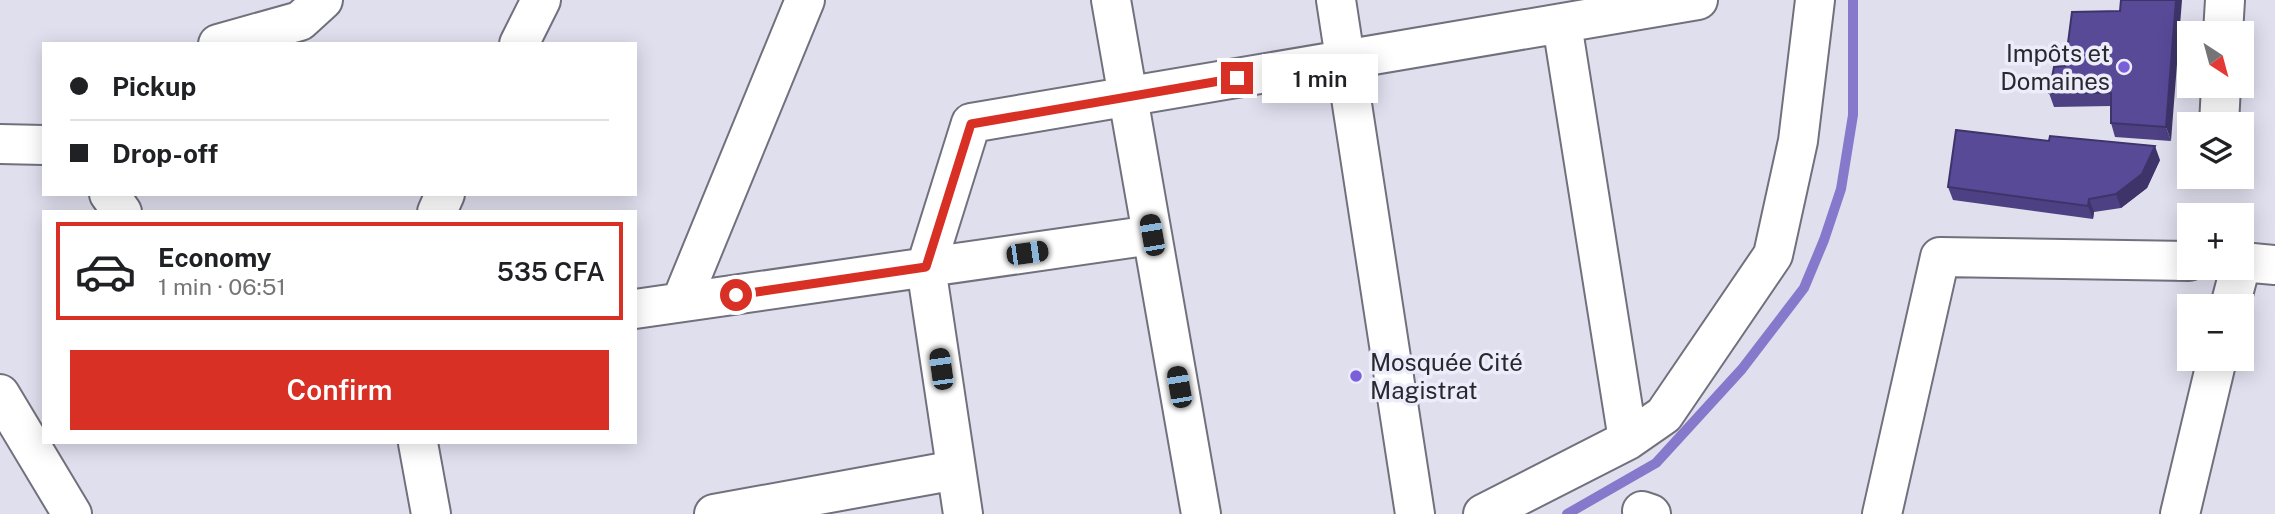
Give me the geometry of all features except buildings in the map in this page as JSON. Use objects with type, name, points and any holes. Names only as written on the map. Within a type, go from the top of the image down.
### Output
[{"type":"street","points":[[225,42],[300,21],[323,0]]},
{"type":"street","points":[[520,42],[541,0]]},
{"type":"street","points":[[681,302],[805,0]]},
{"type":"street","points":[[1111,0],[1201,514]]},
{"type":"street","points":[[1336,0],[1415,514]]},
{"type":"street","points":[[964,514],[926,267],[971,124],[1698,0]]},
{"type":"street","points":[[1483,514],[1628,440],[1664,415],[1773,255],[1798,141],[1815,0]]},
{"type":"street","points":[[2224,21],[2225,0]]},
{"type":"street","points":[[1562,23],[1628,440]]},
{"type":"street","points":[[0,144],[42,145]]},
{"type":"street","points":[[110,196],[120,210]]},
{"type":"street","points":[[637,309],[1152,235]]},
{"type":"street","points":[[1882,514],[1940,257],[2177,261]]},
{"type":"street","points":[[2254,263],[2275,265]]},
{"type":"street","points":[[2180,514],[2214,371]]},
{"type":"street","points":[[0,394],[72,514]]},
{"type":"street","points":[[418,444],[431,514]]},
{"type":"street","points":[[714,514],[956,470]]},
{"type":"waterway","points":[[1567,514],[1656,463],[1742,369],[1804,288],[1841,189],[1853,115],[1853,0]]},
{"type":"place","name":"Impôts et Domaines","points":[[2124,67]]},
{"type":"place","name":"Mosquée Cité Magistrat","points":[[1356,376]]},
{"type":"route","points":[[736,295],[926,267],[971,124],[1237,78]]}]
